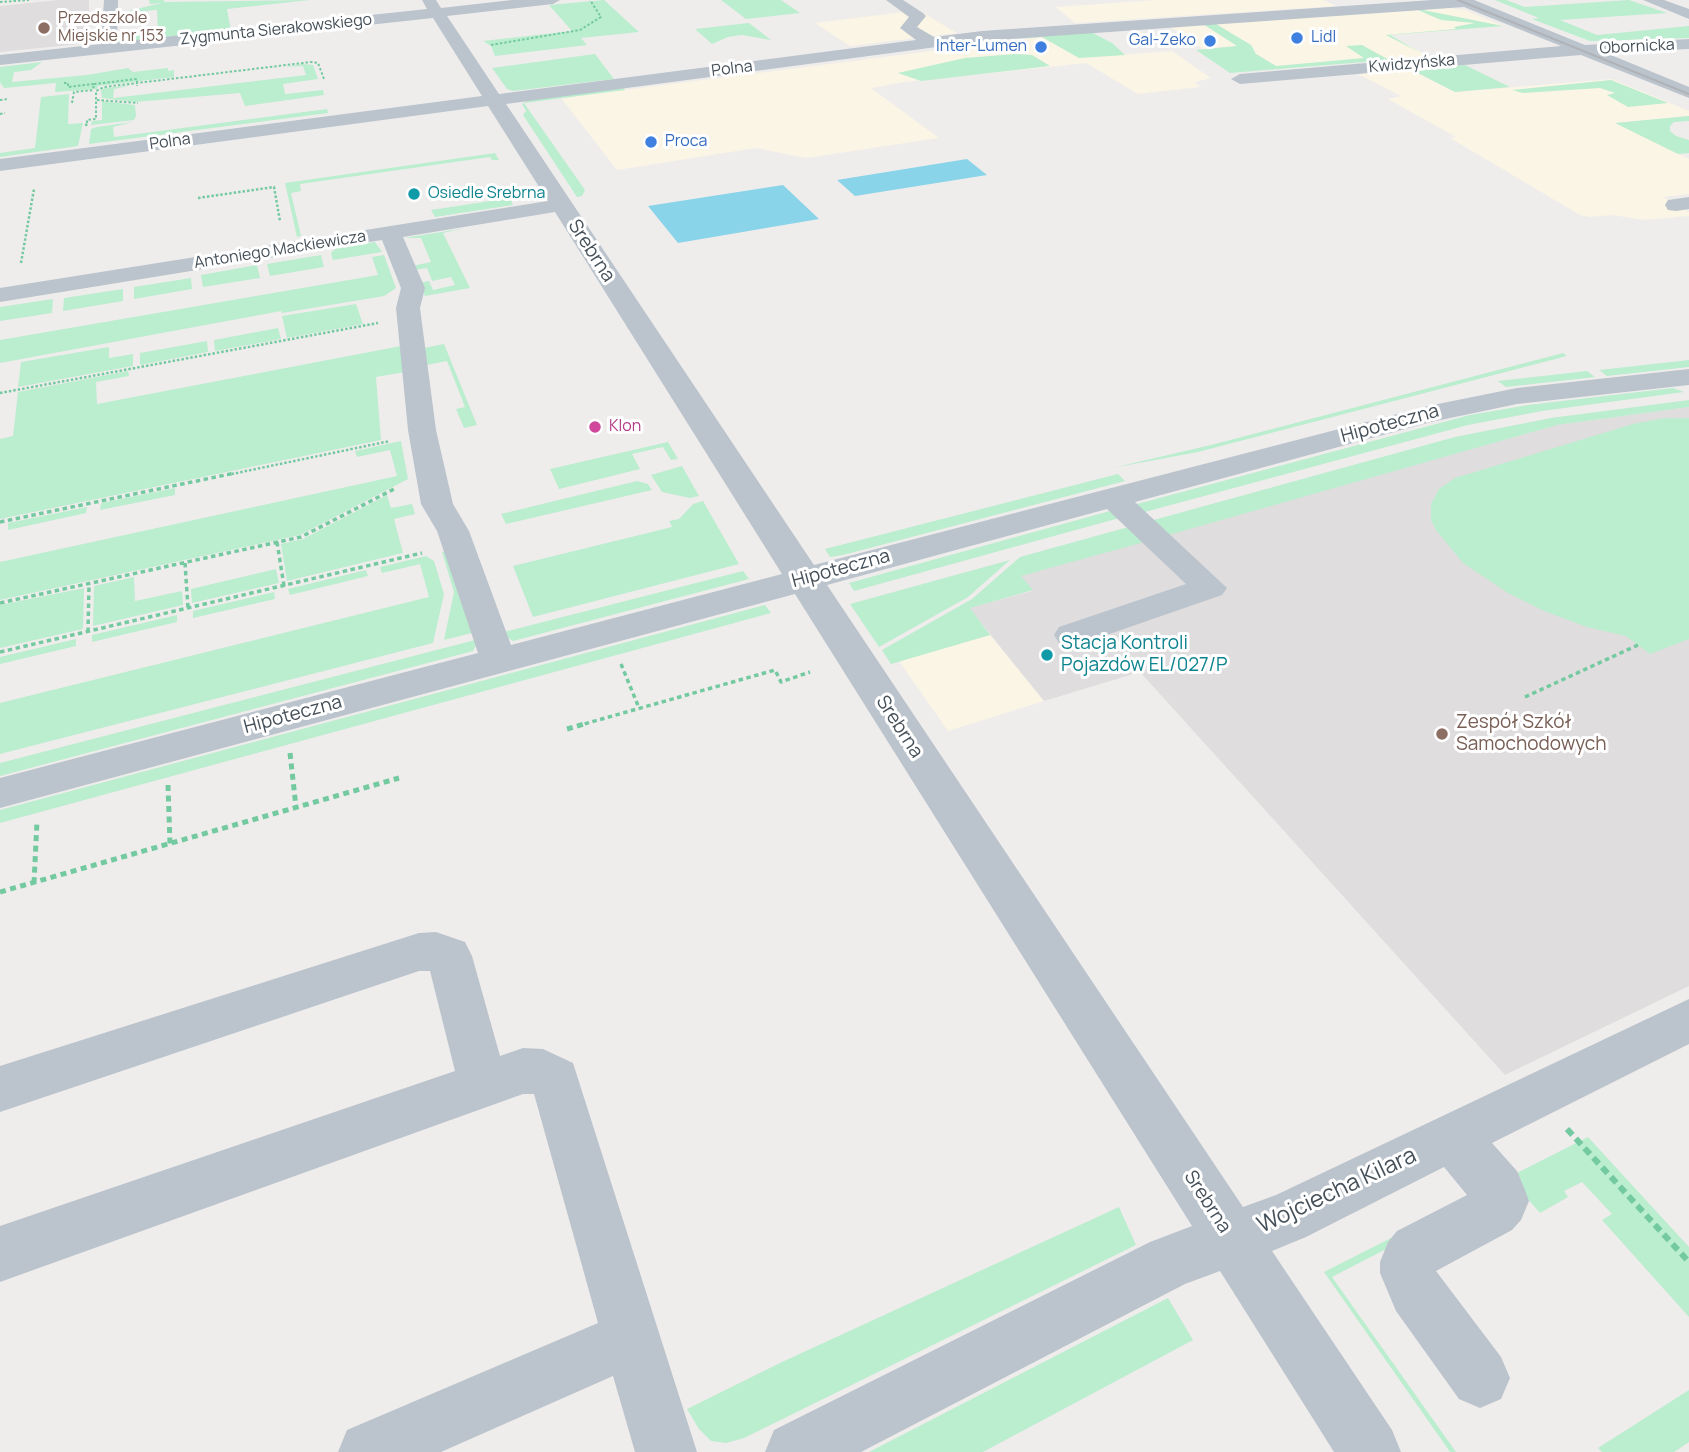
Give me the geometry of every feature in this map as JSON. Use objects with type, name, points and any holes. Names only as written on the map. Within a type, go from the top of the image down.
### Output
[{"type":"street","points":[[109,48],[111,0]]},
{"type":"street","name":"Zygmunta Sierakowskiego","points":[[0,60],[434,6],[553,0]]},
{"type":"street","points":[[893,0],[918,16],[908,28],[932,43]]},
{"type":"street","points":[[1650,0],[1689,14]]},
{"type":"street","points":[[1464,1],[1689,93]]},
{"type":"street","name":"Polna","points":[[0,165],[932,43],[1068,29],[1464,1]]},
{"type":"street","name":"Srebrna","points":[[434,6],[1370,1452]]},
{"type":"street","points":[[1307,13],[1336,28]]},
{"type":"street","name":"Obornicka","points":[[1584,50],[1689,44]]},
{"type":"street","name":"Kwidzyńska","points":[[1240,79],[1584,50]]},
{"type":"street","name":"Antoniego Mackiewicza","points":[[0,295],[561,205]]},
{"type":"street","points":[[390,232],[413,288],[408,308],[422,430],[437,504],[453,531],[498,660]]},
{"type":"street","name":"Hipoteczna","points":[[0,793],[1468,405],[1517,396],[1689,377]]},
{"type":"street","points":[[1072,635],[1210,588],[1112,497]]},
{"type":"street","points":[[0,1089],[419,952],[436,951],[449,956],[483,1085]]},
{"type":"street","name":"Wojciecha Kilara","points":[[796,1452],[1170,1262],[1287,1218],[1689,1020]]},
{"type":"street","points":[[0,1254],[523,1071],[543,1072],[555,1079],[666,1452]]},
{"type":"street","points":[[1451,1136],[1498,1190],[1502,1201],[1493,1211],[1417,1251],[1408,1262],[1408,1273],[1416,1291],[1480,1378]]},
{"type":"street","points":[[369,1452],[632,1338]]},
{"type":"path","points":[[1,2],[13,0]]},
{"type":"path","points":[[1,2],[29,0]]},
{"type":"path","points":[[486,45],[580,30],[601,17],[590,0]]},
{"type":"path","points":[[72,103],[74,92],[318,63],[324,79]]},
{"type":"path","points":[[56,84],[68,83],[68,87],[137,79],[137,85]]},
{"type":"path","points":[[93,90],[94,84]]},
{"type":"path","points":[[86,127],[87,120],[96,119],[96,91],[100,89]]},
{"type":"path","points":[[0,100],[8,99]]},
{"type":"path","points":[[97,100],[138,103]]},
{"type":"path","points":[[0,114],[5,113]]},
{"type":"path","points":[[21,266],[35,180]]},
{"type":"path","points":[[198,198],[274,187],[281,225]]},
{"type":"path","points":[[0,393],[381,323]]},
{"type":"path","points":[[0,522],[400,439]]},
{"type":"path","points":[[0,603],[301,537],[406,482]]},
{"type":"path","points":[[277,542],[284,586]]},
{"type":"path","points":[[0,652],[425,552]]},
{"type":"path","points":[[185,563],[188,608]]},
{"type":"path","points":[[88,632],[89,585]]},
{"type":"path","points":[[1525,697],[1638,645]]},
{"type":"path","points":[[619,661],[639,708]]},
{"type":"path","points":[[567,729],[775,670],[781,682],[810,673]]},
{"type":"path","points":[[290,751],[296,807]]},
{"type":"path","points":[[0,892],[399,778]]},
{"type":"path","points":[[168,784],[170,844]]},
{"type":"path","points":[[34,883],[37,820]]},
{"type":"path","points":[[1536,1095],[1689,1262]]},
{"type":"shaded area","name":"Przedszkole Miejskie nr 153","points":[[89,0],[89,43],[0,52],[0,6]]},
{"type":"shaded area","points":[[1156,0],[1323,0],[1336,6],[1075,23],[1056,7]]},
{"type":"shaded area","points":[[913,7],[957,33],[850,46],[815,23],[904,12]]},
{"type":"shaded area","points":[[1448,8],[1465,10],[1503,26],[1390,35],[1428,56],[1281,69],[1206,24]]},
{"type":"shaded area","name":"Gal-Zeko","points":[[1203,24],[1238,46],[1203,49],[1169,26]]},
{"type":"shaded area","points":[[1042,37],[1079,58],[1172,51],[1211,78],[1195,82],[1200,87],[1138,94],[1086,63],[905,82],[871,88],[939,138],[806,158],[756,148],[617,170],[561,98]]},
{"type":"shaded area","points":[[1410,69],[1455,92],[1612,79],[1689,111],[1689,116],[1616,123],[1689,159],[1689,194],[1663,197],[1689,212],[1689,216],[1643,220],[1613,215],[1580,215],[1450,138],[1456,137],[1388,99],[1401,96],[1356,73]]},
{"type":"shaded area","name":"Zespół Szkół Samochodowych","points":[[1689,407],[1689,986],[1505,1075],[1140,672],[1044,701],[969,608],[1032,591],[1020,576],[1557,425]]},
{"type":"shaded area","points":[[990,635],[1044,701],[948,731],[899,661]]},
{"type":"green space","points":[[149,0],[310,0],[227,9],[231,31],[118,43],[118,38],[158,33],[157,10],[119,13],[162,3],[150,4]]},
{"type":"green space","points":[[604,0],[639,32],[581,38],[587,45],[495,56],[491,46],[483,41],[572,31],[549,5]]},
{"type":"green space","points":[[721,0],[781,0],[800,13],[746,19]]},
{"type":"green space","points":[[1495,0],[1506,0],[1525,7],[1629,0],[1667,13],[1560,20],[1597,35],[1689,26],[1689,38],[1590,41],[1532,19],[1539,18]]},
{"type":"green space","points":[[1418,9],[1503,26],[1390,35],[1421,53],[1386,35],[1374,36],[1456,29],[1454,27],[1475,23],[1441,20],[1418,10],[1327,15]]},
{"type":"green space","points":[[749,23],[771,40],[742,35],[728,37],[712,44],[695,29]]},
{"type":"green space","points":[[1203,24],[1216,24],[1251,45],[1256,54],[1276,66],[1364,58],[1346,46],[1362,45],[1389,60],[1230,73],[1196,50],[1237,46]]},
{"type":"green space","points":[[1091,32],[1112,43],[1125,55],[1079,58],[1042,37],[984,41]]},
{"type":"green space","points":[[595,54],[614,79],[513,91],[507,89],[492,68]]},
{"type":"green space","points":[[1032,55],[1050,66],[921,81],[898,73],[965,58]]},
{"type":"green space","points":[[42,62],[31,70],[14,72],[12,82],[128,68],[133,72],[168,68],[168,71],[174,70],[174,77],[98,86],[97,89],[55,92],[56,83],[4,88],[0,82],[0,67]]},
{"type":"green space","points":[[313,65],[318,79],[283,84],[285,94],[323,90],[324,95],[245,106],[240,93],[135,102],[102,98],[101,90],[105,88],[133,85],[114,89],[113,98],[306,75],[303,66],[283,67]]},
{"type":"green space","points":[[1465,65],[1510,87],[1455,92],[1410,69]]},
{"type":"green space","points":[[1611,80],[1668,103],[1628,107],[1607,95],[1615,93],[1600,88],[1523,93],[1512,90]]},
{"type":"green space","points":[[623,88],[625,90],[524,103],[585,190],[582,196],[577,197],[523,115],[526,111],[522,104],[528,100]]},
{"type":"green space","points":[[69,94],[68,124],[83,123],[78,146],[0,157],[0,153],[35,148],[41,97]]},
{"type":"green space","points":[[102,101],[135,105],[134,120],[91,125],[92,121],[102,120]]},
{"type":"green space","points":[[327,109],[328,113],[89,144],[91,129],[97,127],[133,122],[113,127],[114,137]]},
{"type":"green space","points":[[1689,116],[1689,121],[1674,122],[1670,131],[1689,140],[1689,153],[1678,154],[1615,123]]},
{"type":"green space","points":[[495,153],[499,160],[492,160],[490,157],[300,184],[301,191],[291,193],[301,236],[297,237],[285,183]]},
{"type":"green space","points":[[510,198],[513,205],[435,217],[431,210]]},
{"type":"green space","points":[[466,228],[443,233],[470,288],[425,296],[419,283],[429,281],[433,290],[455,285],[451,277],[432,281],[427,268],[414,270],[412,266],[431,262],[421,238],[404,238]]},
{"type":"green space","points":[[375,242],[382,252],[333,260],[331,253],[335,249]]},
{"type":"green space","points":[[321,255],[324,267],[270,276],[267,264]]},
{"type":"green space","points":[[384,255],[396,288],[384,296],[282,313],[281,311],[0,363],[0,340],[378,275],[372,257]]},
{"type":"green space","points":[[257,265],[260,278],[203,287],[201,275]]},
{"type":"green space","points":[[191,278],[192,289],[134,299],[134,287]]},
{"type":"green space","points":[[123,289],[123,301],[63,311],[64,298]]},
{"type":"green space","points":[[53,299],[52,313],[0,321],[0,307]]},
{"type":"green space","points":[[356,304],[363,324],[287,338],[282,316]]},
{"type":"green space","points":[[278,328],[281,339],[215,351],[214,340]]},
{"type":"green space","points":[[207,341],[208,352],[140,365],[140,353]]},
{"type":"green space","points":[[444,344],[477,425],[464,428],[456,409],[465,407],[447,361],[421,366],[419,349]]},
{"type":"green space","points":[[401,346],[405,372],[376,377],[381,440],[0,519],[0,439],[13,436],[18,392],[128,371],[129,376],[96,382],[97,404]]},
{"type":"green space","points":[[109,347],[109,358],[133,354],[133,366],[18,387],[21,362]]},
{"type":"green space","points":[[1563,353],[1567,356],[1198,452],[1112,468],[1211,445]]},
{"type":"green space","points":[[1689,360],[1689,367],[1607,376],[1599,370]]},
{"type":"green space","points":[[1587,371],[1595,377],[1506,387],[1498,381]]},
{"type":"green space","points":[[1673,388],[1684,392],[1542,411],[1468,425],[1141,513],[1137,504],[1470,415],[1528,405]]},
{"type":"green space","points":[[1689,400],[1689,407],[1557,425],[1165,536],[1150,521],[1455,437],[1551,418]]},
{"type":"green space","points":[[1665,418],[1689,418],[1689,639],[1650,654],[1626,636],[1587,627],[1544,611],[1508,593],[1463,563],[1431,520],[1431,504],[1439,489],[1455,478],[1633,424]]},
{"type":"green space","points":[[401,441],[408,479],[300,535],[0,600],[0,562],[397,476],[390,450],[357,457],[355,451]]},
{"type":"green space","points":[[668,442],[678,459],[671,460],[663,447],[632,454],[640,469],[559,489],[550,469]]},
{"type":"green space","points":[[682,466],[699,496],[690,498],[662,492],[651,475]]},
{"type":"green space","points":[[1118,474],[1125,481],[843,555],[830,557],[825,549]]},
{"type":"green space","points":[[637,481],[648,484],[652,490],[506,524],[501,514]]},
{"type":"green space","points":[[175,488],[175,495],[100,510],[101,503]]},
{"type":"green space","points":[[387,495],[391,508],[412,504],[415,514],[394,519],[403,553],[287,581],[281,544],[303,539]]},
{"type":"green space","points":[[703,501],[739,564],[533,617],[513,566],[672,527],[669,521],[679,519],[693,504]]},
{"type":"green space","points":[[87,507],[86,513],[8,530],[8,523]]},
{"type":"green space","points":[[1110,511],[1123,517],[854,591],[849,583]]},
{"type":"green space","points":[[1132,526],[1148,541],[1021,576],[1033,590],[970,608],[990,635],[891,664],[882,650],[972,599],[1020,557]]},
{"type":"green space","points":[[449,551],[476,632],[444,640],[454,592],[442,552]]},
{"type":"green space","points":[[426,556],[434,561],[444,594],[433,643],[0,754],[0,703],[429,597],[420,564],[382,573],[380,567]]},
{"type":"green space","points":[[1010,560],[968,597],[879,647],[850,604]]},
{"type":"green space","points":[[276,569],[279,583],[192,603],[191,589]]},
{"type":"green space","points":[[366,570],[368,576],[290,595],[288,589]]},
{"type":"green space","points":[[743,571],[749,579],[513,641],[500,633]]},
{"type":"green space","points":[[134,577],[135,601],[182,591],[183,605],[93,626],[94,586]]},
{"type":"green space","points":[[84,588],[83,629],[0,648],[0,605]]},
{"type":"green space","points":[[274,592],[275,599],[193,618],[193,611]]},
{"type":"green space","points":[[765,605],[771,613],[0,823],[0,810]]},
{"type":"green space","points":[[177,615],[177,622],[92,642],[92,635]]},
{"type":"green space","points":[[76,639],[76,646],[0,664],[0,657]]},
{"type":"green space","points":[[479,639],[473,651],[0,776],[0,763]]},
{"type":"green space","points":[[1588,1137],[1689,1247],[1689,1317],[1602,1220],[1612,1214],[1582,1182],[1564,1191],[1568,1197],[1540,1213],[1509,1177]]},
{"type":"green space","points":[[1119,1207],[1136,1245],[744,1438],[726,1443],[711,1441],[699,1429],[687,1409],[782,1362]]},
{"type":"green space","points":[[1452,1207],[1456,1213],[1332,1277],[1456,1452],[1450,1452],[1324,1272]]},
{"type":"green space","points":[[1168,1298],[1193,1340],[983,1452],[869,1452]]},
{"type":"green space","points":[[1689,1390],[1689,1442],[1674,1452],[1602,1452],[1598,1448]]},
{"type":"water","points":[[967,159],[987,175],[855,196],[837,180]]},
{"type":"water","points":[[783,185],[819,219],[678,243],[648,206]]},
{"type":"tram line","points":[[1458,0],[1689,94]]},
{"type":"place","name":"Przedszkole Miejskie nr 153","points":[[44,28]]},
{"type":"place","name":"Lidl","points":[[1297,38]]},
{"type":"place","name":"Gal-Zeko","points":[[1210,41]]},
{"type":"place","name":"Inter-Lumen","points":[[1041,47]]},
{"type":"place","name":"Proca","points":[[651,142]]},
{"type":"place","name":"Osiedle Srebrna","points":[[414,194]]},
{"type":"place","name":"Klon","points":[[595,427]]},
{"type":"place","name":"Stacja Kontroli Pojazdów EL/027/P","points":[[1047,655]]},
{"type":"place","name":"Zespół Szkół Samochodowych","points":[[1442,734]]}]
